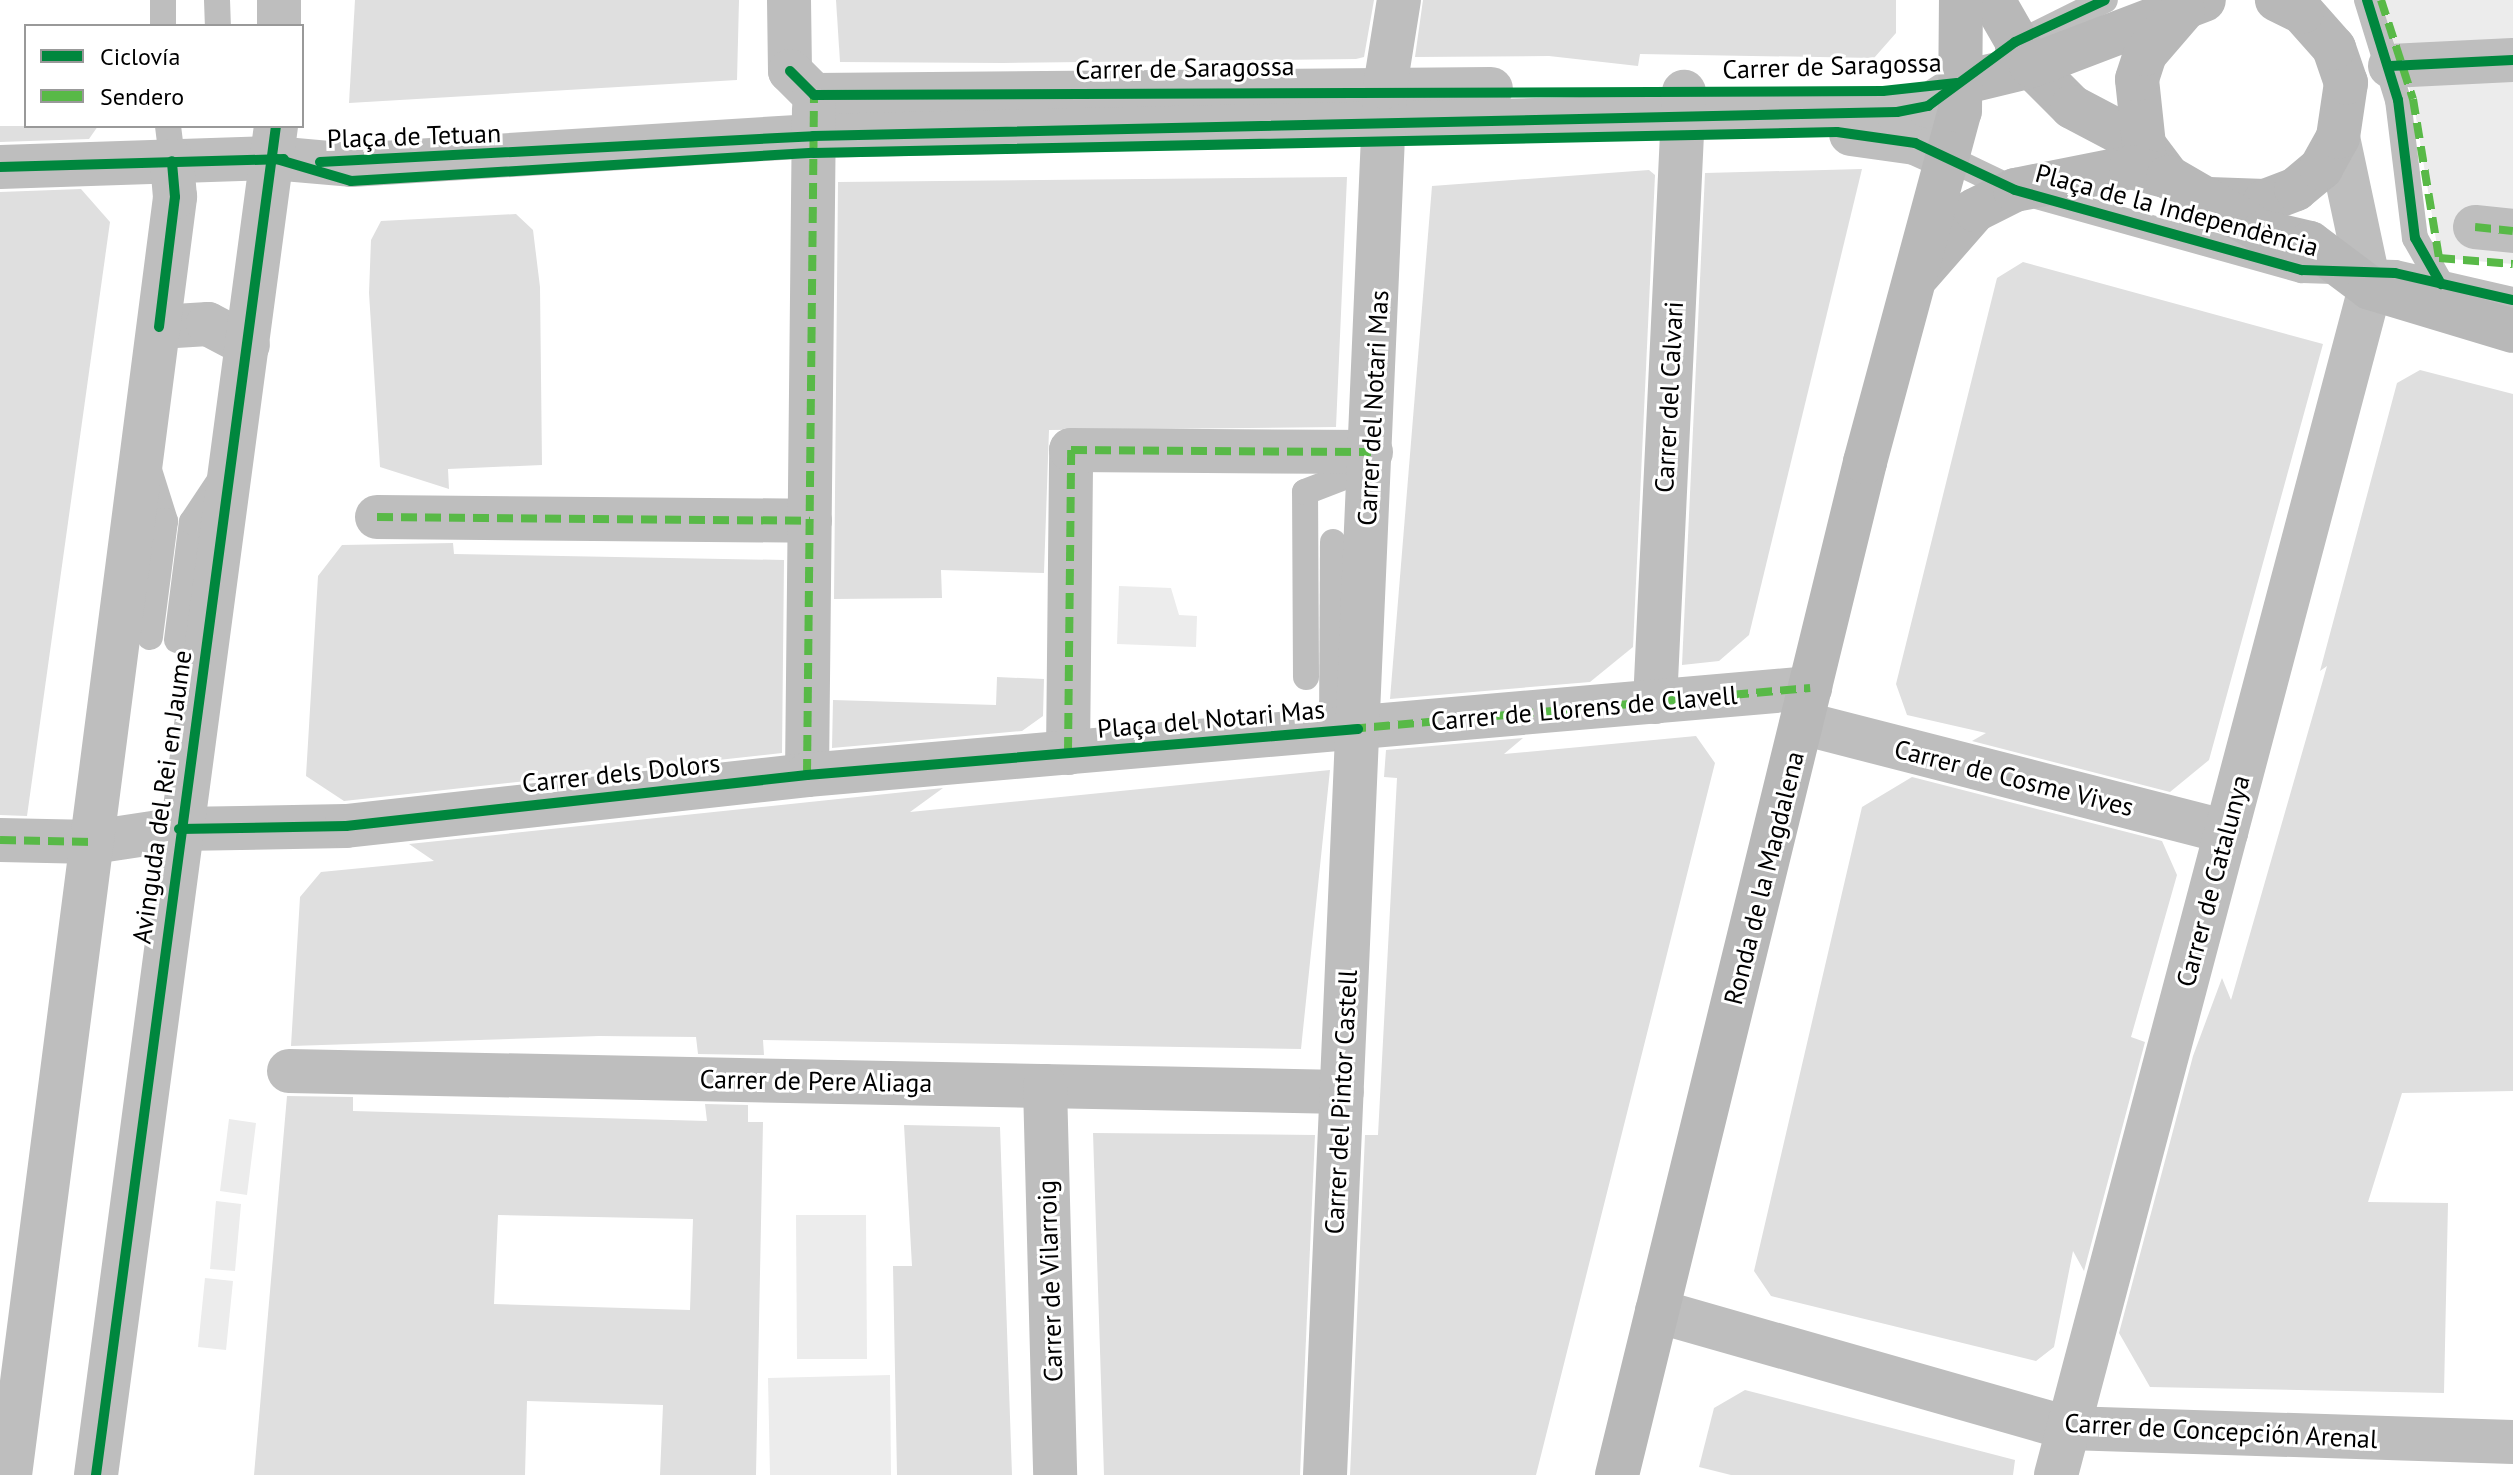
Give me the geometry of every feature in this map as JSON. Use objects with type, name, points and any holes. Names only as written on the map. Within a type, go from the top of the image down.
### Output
[{"type":"street","points":[[279,0],[279,24]]},
{"type":"street","points":[[789,0],[808,114],[810,521],[807,775]]},
{"type":"street","name":"Carrer del Notari Mas","points":[[1345,730],[1370,460],[1385,116],[1399,0]]},
{"type":"street","name":"Ronda de la Magdalena","points":[[1617,1475],[1806,706],[1965,82],[1961,0]]},
{"type":"street","points":[[1993,0],[2023,54]]},
{"type":"street","points":[[2277,0],[2320,28],[2346,83]]},
{"type":"street","name":"Plaça de la Independència","points":[[2334,0],[2346,83],[2338,137],[2363,278]]},
{"type":"street","name":"Plaça de la Independència","points":[[1965,82],[2023,54],[2194,4]]},
{"type":"street","name":"Plaça de la Independència","points":[[2170,173],[2137,79],[2162,28],[2194,4]]},
{"type":"street","name":"Plaça de la Independència","points":[[2023,54],[2072,107],[2249,226],[2310,243],[2363,278]]},
{"type":"street","points":[[2390,66],[2513,60]]},
{"type":"street","name":"Carrer de Saragossa","points":[[808,114],[1385,116],[1683,113],[1965,82]]},
{"type":"street","name":"Carrer de Saragossa","points":[[1683,113],[1915,143],[1946,157]]},
{"type":"street","name":"Carrer del Calvari","points":[[1655,702],[1683,113]]},
{"type":"street","name":"Carrer de Saragossa","points":[[808,114],[1385,116]]},
{"type":"street","name":"Plaça de Tetuan","points":[[0,167],[170,144],[267,137],[351,165],[808,114]]},
{"type":"street","name":"Avinguda del Rei en Jaume","points":[[96,1475],[179,829],[248,345],[267,137]]},
{"type":"street","name":"Plaça de la Independència","points":[[2015,190],[2131,167],[2170,173],[2243,203],[2296,189],[2321,168],[2338,137]]},
{"type":"street","points":[[10,1475],[175,197],[170,144]]},
{"type":"street","name":"Ronda de la Magdalena","points":[[1912,282],[1975,210],[2015,190]]},
{"type":"street","points":[[2363,278],[2513,331]]},
{"type":"street","name":"Carrer de Catalunya","points":[[2056,1475],[2226,832],[2363,278]]},
{"type":"street","points":[[159,327],[208,324],[248,345]]},
{"type":"street","name":"Plaça del Notari Mas","points":[[1345,730],[1068,753],[1071,450],[1370,460]]},
{"type":"street","points":[[377,517],[810,521]]},
{"type":"street","name":"Carrer de Llorens de Clavell","points":[[1345,730],[1655,702],[1806,706]]},
{"type":"street","name":"Carrer de Cosme Vives","points":[[1806,706],[2226,832]]},
{"type":"street","name":"Carrer del Pintor Castell","points":[[1325,1475],[1342,1092],[1345,730]]},
{"type":"street","name":"Carrer dels Dolors","points":[[179,829],[346,826],[807,775],[1068,753]]},
{"type":"street","name":"Avinguda del Rei en Jaume","points":[[0,840],[93,842],[179,829]]},
{"type":"street","name":"Carrer de Pere Aliaga","points":[[289,1071],[1342,1092]]},
{"type":"street","name":"Carrer de Vilarroig","points":[[1045,1086],[1055,1475]]},
{"type":"street","name":"Carrer de Concepción Arenal","points":[[1657,1311],[2068,1428],[2513,1442]]},
{"type":"lane","points":[[163,0],[163,24]]},
{"type":"lane","points":[[217,0],[218,24]]},
{"type":"lane","name":"Plaça de la Independència","points":[[2023,54],[2105,0]]},
{"type":"lane","points":[[2367,0],[2390,66],[2415,238],[2441,284]]},
{"type":"lane","name":"Plaça de la Independència","points":[[1946,157],[2015,190],[2302,270],[2441,284],[2513,300]]},
{"type":"lane","points":[[143,452],[165,521],[150,637]]},
{"type":"lane","points":[[1306,677],[1305,492],[1370,460]]},
{"type":"lane","points":[[177,640],[192,522],[231,463]]},
{"type":"lane","points":[[1333,542],[1345,730]]},
{"type":"shaded area","points":[[2380,0],[2513,0],[2513,264],[2439,258],[2413,99]]},
{"type":"shaded area","points":[[1119,586],[1171,588],[1179,615],[1197,616],[1196,647],[1117,644]]},
{"type":"shaded area","points":[[229,1119],[256,1123],[247,1195],[220,1191]]},
{"type":"shaded area","points":[[216,1201],[241,1204],[235,1271],[210,1269]]},
{"type":"shaded area","points":[[796,1215],[866,1215],[867,1359],[797,1359]]},
{"type":"shaded area","points":[[205,1278],[233,1281],[226,1350],[198,1347]]},
{"type":"shaded area","points":[[890,1375],[891,1475],[770,1475],[768,1378]]},
{"type":"building","points":[[355,0],[739,0],[737,80],[349,103]]},
{"type":"building","points":[[836,0],[1374,0],[1364,57],[1356,59],[1003,63],[840,62]]},
{"type":"building","points":[[1423,0],[1896,0],[1896,33],[1874,58],[1640,54],[1638,66],[1549,56],[1415,57]]},
{"type":"building","points":[[0,126],[97,128],[89,139],[0,142]]},
{"type":"building","points":[[1862,169],[1749,635],[1719,661],[1682,665],[1705,173]]},
{"type":"building","points":[[1649,170],[1655,175],[1633,647],[1590,682],[1390,699],[1432,186]]},
{"type":"building","points":[[1347,177],[1336,427],[1049,430],[1044,573],[941,570],[942,598],[834,599],[838,182]]},
{"type":"building","points":[[81,189],[110,222],[27,816],[0,815],[0,192]]},
{"type":"building","points":[[516,214],[533,230],[540,287],[542,465],[448,469],[449,489],[380,467],[369,293],[371,240],[381,221]]},
{"type":"building","points":[[2023,262],[2323,344],[2209,760],[2170,792],[1972,741],[1986,733],[1907,715],[1896,684],[1997,278]]},
{"type":"building","points":[[2420,370],[2513,394],[2513,1091],[2402,1093],[2368,1202],[2448,1203],[2444,1393],[2150,1387],[2119,1333],[2193,1056],[2222,978],[2231,1000],[2327,666],[2320,671],[2397,383]]},
{"type":"building","points":[[453,543],[454,554],[784,560],[782,753],[344,801],[306,776],[318,576],[342,545]]},
{"type":"building","points":[[997,677],[1044,679],[1043,716],[1022,731],[832,748],[833,700],[996,705]]},
{"type":"building","points":[[1696,736],[1715,763],[1536,1475],[1350,1475],[1365,1135],[1378,1135],[1397,778],[1384,777],[1386,750],[1523,738],[1504,754]]},
{"type":"building","points":[[1330,770],[1301,1049],[763,1040],[764,1055],[698,1054],[696,1037],[599,1036],[291,1046],[300,897],[321,872],[434,861],[409,844],[943,788],[910,812]]},
{"type":"building","points":[[1912,777],[2162,841],[2177,875],[2131,1037],[2145,1042],[2084,1271],[2073,1251],[2054,1347],[2036,1361],[1771,1296],[1754,1271],[1862,807]]},
{"type":"building","points":[[287,1096],[353,1097],[353,1111],[707,1121],[705,1104],[748,1105],[748,1122],[763,1122],[756,1475],[660,1475],[663,1405],[527,1401],[525,1475],[254,1475]],"holes":[[[498,1215],[693,1219],[690,1310],[494,1304]]]},
{"type":"building","points":[[904,1125],[1000,1127],[1012,1475],[897,1475],[893,1266],[912,1266]]},
{"type":"building","points":[[1093,1133],[1315,1135],[1300,1475],[1104,1475]]},
{"type":"building","points":[[1745,1390],[2015,1460],[2013,1475],[1731,1475],[1699,1467],[1714,1408]]},
{"type":"marked path","points":[[2381,0],[2413,99],[2439,258],[2513,264]]},
{"type":"marked path","points":[[807,775],[814,95]]},
{"type":"marked path","points":[[2475,227],[2513,231]]},
{"type":"marked path","points":[[1068,753],[1071,450],[1371,452]]},
{"type":"marked path","points":[[377,517],[810,521]]},
{"type":"marked path","points":[[1350,729],[1810,688]]},
{"type":"marked path","points":[[0,840],[93,842]]},
{"type":"cycle path","points":[[320,162],[813,136],[1897,112],[1928,106],[2015,42],[2105,0]]},
{"type":"cycle path","points":[[2367,0],[2398,100],[2415,238],[2441,284]]},
{"type":"cycle path","points":[[2390,66],[2513,60]]},
{"type":"cycle path","points":[[790,71],[814,95],[1883,91],[1957,83]]},
{"type":"cycle path","points":[[96,1475],[276,128]]},
{"type":"cycle path","points":[[273,158],[351,181],[813,153],[1837,132],[1915,143],[2015,190],[2302,270],[2395,273],[2513,300]]},
{"type":"cycle path","points":[[0,167],[284,159]]},
{"type":"cycle path","points":[[159,327],[175,197],[172,161]]},
{"type":"cycle path","points":[[179,829],[346,826],[807,775],[1358,729]]}]
